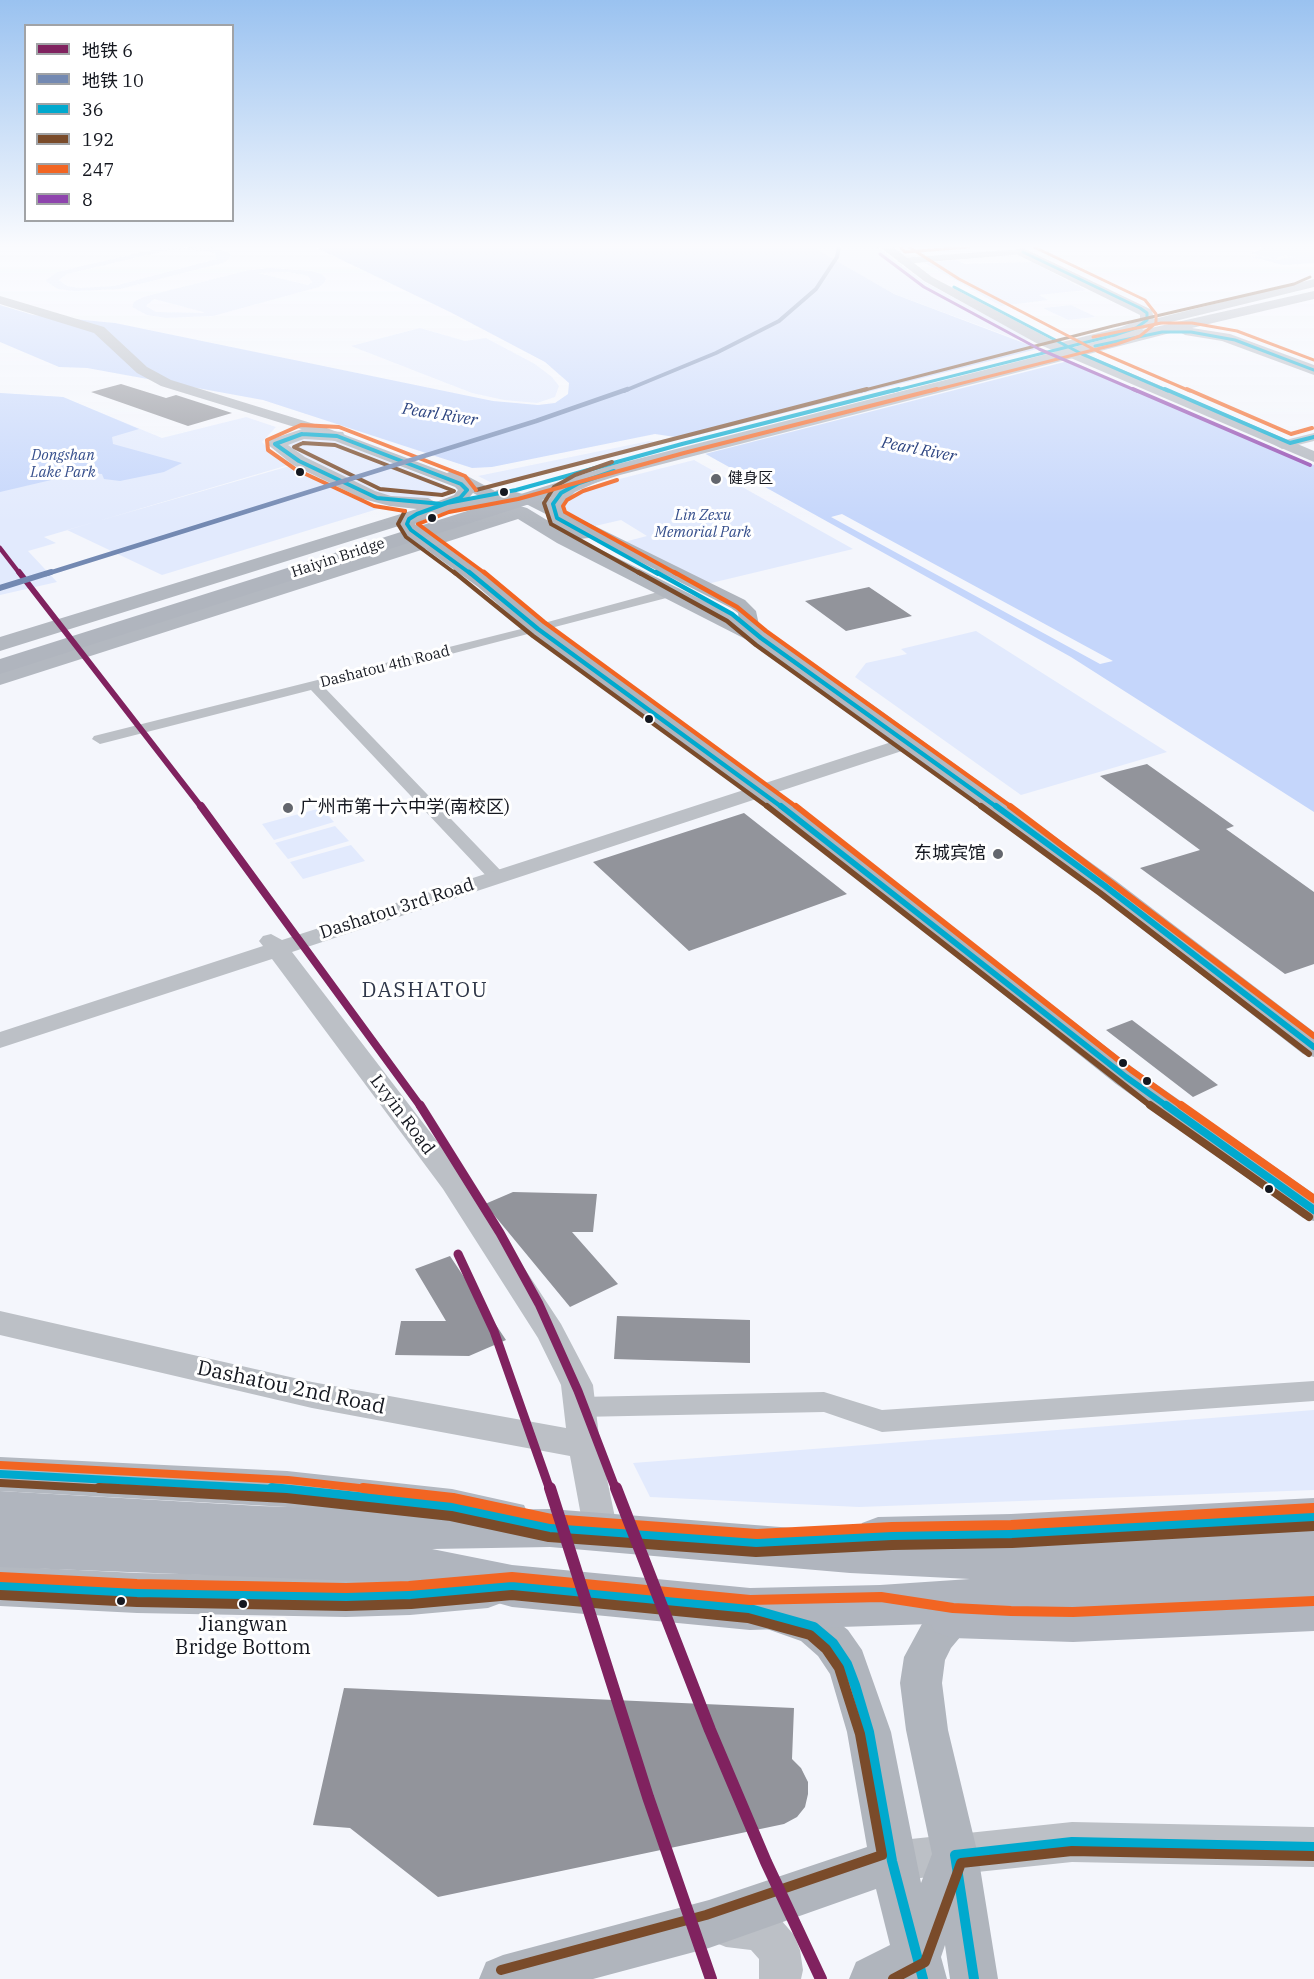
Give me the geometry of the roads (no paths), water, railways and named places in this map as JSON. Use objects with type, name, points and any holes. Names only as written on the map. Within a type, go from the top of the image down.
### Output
[{"type":"highway","name":"Haiyin Bridge","points":[[0,652],[516,490],[663,448],[1107,339]]},
{"type":"highway","name":"Haiyin Bridge","points":[[0,667],[597,476],[1108,339]]},
{"type":"highway","points":[[1232,339],[1314,370]]},
{"type":"highway","points":[[4,1510],[283,1526],[406,1530],[550,1528],[850,1553],[987,1560],[1090,1558],[1314,1546]]},
{"type":"highway","points":[[4,1510],[383,1562],[469,1575],[512,1586],[750,1609],[965,1607],[1314,1578]]},
{"type":"highway","points":[[757,1544],[892,1536],[1011,1534],[1314,1517]]},
{"type":"highway","points":[[965,1607],[1072,1621],[1314,1610]]},
{"type":"main road","points":[[110,339],[134,363],[152,376],[177,387],[255,406],[298,420],[466,486],[520,512],[564,539],[761,638]]},
{"type":"main road","points":[[1048,339],[1286,444],[1314,452]]},
{"type":"main road","points":[[1064,348],[1094,339]]},
{"type":"main road","points":[[1082,354],[1145,339]]},
{"type":"main road","points":[[1064,348],[1314,457]]},
{"type":"main road","points":[[298,420],[452,479],[466,488],[466,486],[534,502],[574,520],[738,604],[747,611],[750,626],[761,638]]},
{"type":"main road","points":[[274,444],[279,435],[298,420]]},
{"type":"main road","points":[[274,444],[302,435],[337,436]]},
{"type":"main road","points":[[274,444],[300,461],[369,495],[390,501],[452,503],[516,490]]},
{"type":"main road","points":[[597,476],[574,485],[559,496],[552,507],[557,518],[722,608],[910,742],[1105,886],[1314,1047]]},
{"type":"main road","points":[[0,644],[417,514],[450,502],[466,486]]},
{"type":"main road","points":[[417,544],[407,524],[409,519],[417,514],[444,507],[478,503],[520,512]]},
{"type":"main road","points":[[0,678],[520,512]]},
{"type":"main road","points":[[376,527],[402,535],[484,583],[538,629],[761,790],[1126,1077],[1314,1210]]},
{"type":"main road","points":[[7,1593],[346,1597],[410,1595],[512,1586]]},
{"type":"main road","points":[[965,1607],[925,1658],[921,1683],[927,1730],[955,1855],[974,1979]]},
{"type":"main road","points":[[750,1609],[814,1627],[832,1643],[847,1664],[869,1732],[892,1861],[920,1968]]},
{"type":"main road","points":[[920,1968],[955,1855]]},
{"type":"main road","points":[[503,1979],[709,1924],[892,1861]]},
{"type":"main road","points":[[873,1979],[920,1968]]},
{"type":"street","points":[[1286,444],[1314,437]]},
{"type":"street","name":"Dashatou 4th Road","points":[[100,739],[538,629],[669,593]]},
{"type":"street","points":[[314,685],[494,874]]},
{"type":"street","name":"Dashatou 3rd Road","points":[[0,1028],[910,742]]},
{"type":"street","name":"Dashatou 3rd Road","points":[[0,1040],[273,944]]},
{"type":"street","name":"Lvyin Road","points":[[273,944],[453,1182],[550,1332],[577,1385],[584,1445],[601,1532]]},
{"type":"street","name":"Dashatou 2nd Road","points":[[0,1323],[312,1395],[584,1445]]},
{"type":"street","points":[[579,1407],[824,1402],[882,1420],[1314,1391]]},
{"type":"street","points":[[892,1861],[1072,1842],[1314,1847]]},
{"type":"street","points":[[709,1924],[747,1927],[766,1935],[779,1950],[782,1970],[780,1979]]},
{"type":"water","name":"Pearl River","points":[[0,339],[194,339],[493,401],[538,405],[555,403],[568,394],[569,383],[545,362],[502,339],[1014,339],[1069,360],[1143,394],[1314,465],[1314,812],[1071,657],[675,437],[655,434],[492,467],[472,468],[263,400],[87,368],[59,367],[0,342]]},
{"type":"water","points":[[0,393],[63,397],[139,429],[112,437],[113,444],[182,463],[164,472],[120,481],[104,479],[102,474],[81,473],[0,492]]},
{"type":"metro line","name":"10","points":[[0,588],[536,421],[635,387],[743,339]]},
{"type":"metro line","name":"6","points":[[0,548],[155,744],[382,1051],[438,1132],[500,1233],[539,1304],[578,1391],[710,1730],[766,1862],[821,1979]]},
{"type":"metro line","name":"6","points":[[458,1254],[494,1331],[532,1433],[648,1797],[711,1979]]},
{"type":"place","name":"健身区","points":[[716,479]]},
{"type":"place","name":"广州市第十六中学(南校区)","points":[[288,808]]},
{"type":"place","name":"东城宾馆","points":[[998,854]]},
{"type":"place","name":"Jiangwan Bridge Bottom","points":[[243,1604]]},
{"type":"district","name":"DASHATOU","points":[[425,991]]},
{"type":"park label","name":"Dongshan Lake Park","points":[[63,464]]},
{"type":"park label","name":"Lin Zexu Memorial Park","points":[[703,524]]}]
